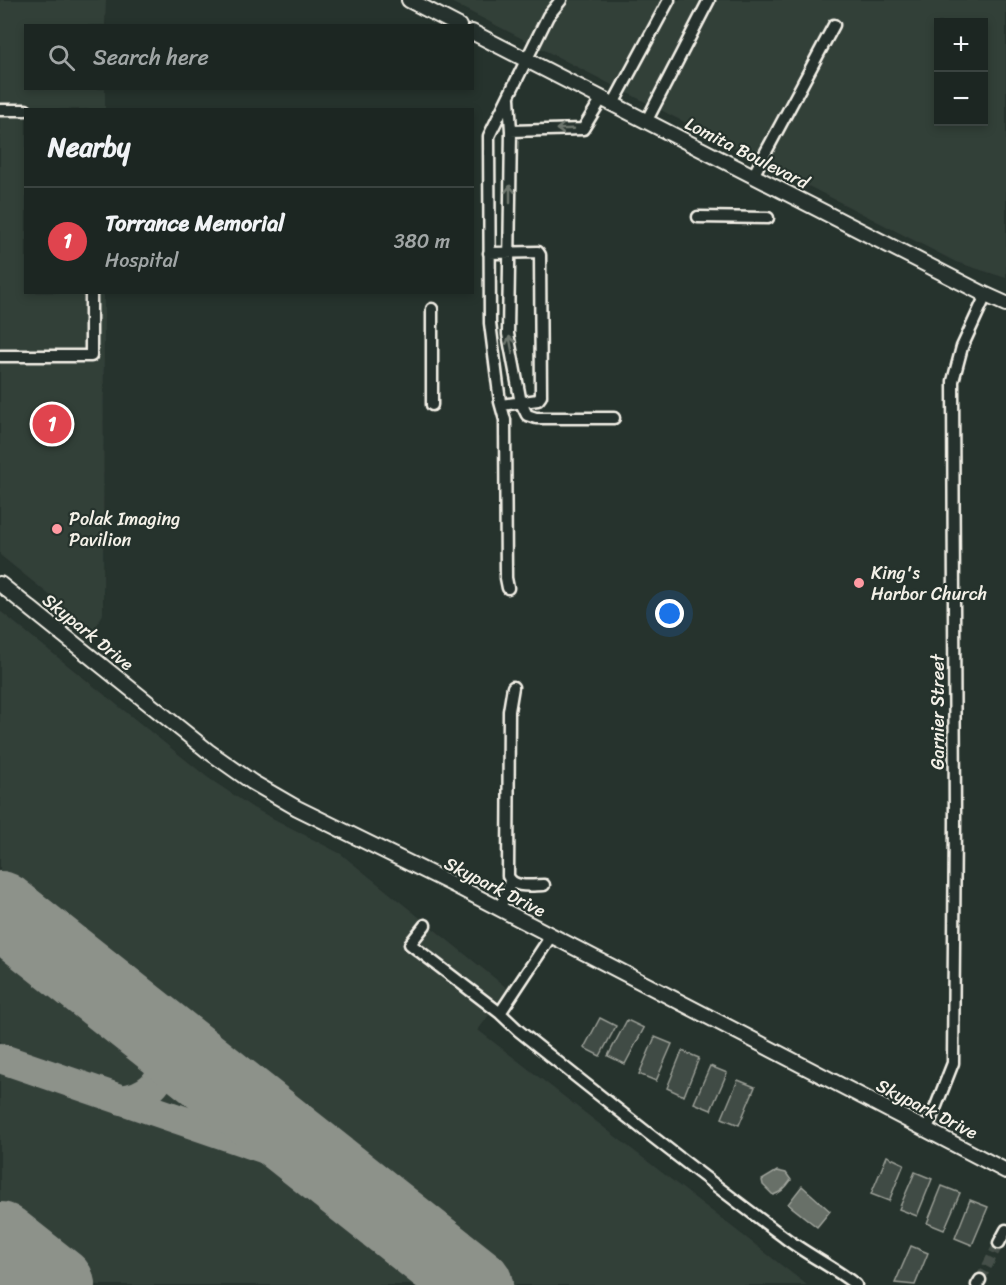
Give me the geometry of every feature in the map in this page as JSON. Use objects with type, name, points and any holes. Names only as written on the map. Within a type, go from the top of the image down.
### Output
[{"type":"main road","points":[[409,0],[429,4],[456,24]]},
{"type":"main road","name":"Lomita Boulevard","points":[[474,33],[1006,304]]},
{"type":"main road","name":"Skypark Drive","points":[[0,584],[208,751],[252,782],[297,808],[499,909],[1006,1171]]},
{"type":"street","points":[[508,588],[506,578],[505,420],[490,323],[489,136],[548,16],[561,0]]},
{"type":"street","points":[[511,131],[583,129],[608,101],[669,0]]},
{"type":"street","points":[[646,122],[706,1]]},
{"type":"street","points":[[753,176],[834,25]]},
{"type":"street","points":[[509,95],[511,131],[508,334],[521,403],[527,415],[536,418],[614,418]]},
{"type":"street","points":[[0,110],[24,110]]},
{"type":"street","points":[[698,217],[768,218]]},
{"type":"street","points":[[489,253],[538,252],[540,255],[541,396],[538,400],[501,405]]},
{"type":"street","points":[[0,356],[91,356],[91,294]]},
{"type":"street","name":"Garnier Street","points":[[927,1129],[953,1063],[955,810],[953,381],[962,347],[986,295]]},
{"type":"street","points":[[432,309],[432,405]]},
{"type":"street","points":[[499,909],[510,880],[509,711],[513,687]]},
{"type":"street","points":[[510,880],[515,884],[544,885]]},
{"type":"street","points":[[425,925],[410,944],[500,1013],[519,1031],[650,1136],[792,1243],[845,1275],[856,1285]]},
{"type":"street","points":[[500,1013],[551,936]]},
{"type":"street","points":[[999,1243],[1006,1230]]},
{"type":"shaded area","points":[[0,0],[106,0],[105,24],[24,24],[24,90],[105,90],[105,108],[24,108],[24,294],[104,294],[103,614],[94,631],[0,555]]},
{"type":"shaded area","points":[[447,0],[1006,0],[1006,278],[956,262]]},
{"type":"shaded area","points":[[0,611],[207,777],[253,808],[341,854],[508,989],[478,1030],[807,1285],[0,1285]]},
{"type":"shaded area","points":[[600,1018],[616,1026],[600,1056],[584,1048]]},
{"type":"shaded area","points":[[627,1020],[644,1028],[625,1064],[608,1056]]},
{"type":"shaded area","points":[[655,1037],[672,1044],[656,1081],[639,1074]]},
{"type":"shaded area","points":[[682,1051],[699,1058],[684,1096],[667,1088]]},
{"type":"shaded area","points":[[710,1066],[727,1073],[711,1110],[694,1103]]},
{"type":"shaded area","points":[[738,1080],[755,1087],[739,1125],[722,1118]]},
{"type":"shaded area","points":[[887,1156],[904,1164],[889,1201],[871,1194]]},
{"type":"shaded area","points":[[777,1171],[786,1173],[791,1180],[773,1195],[763,1185],[762,1180]]},
{"type":"shaded area","points":[[915,1172],[932,1179],[917,1216],[899,1209]]},
{"type":"shaded area","points":[[802,1186],[830,1211],[817,1227],[788,1204]]},
{"type":"shaded area","points":[[942,1186],[960,1193],[944,1230],[927,1223]]},
{"type":"shaded area","points":[[970,1200],[988,1207],[972,1245],[955,1238]]},
{"type":"shaded area","points":[[911,1246],[928,1253],[915,1285],[895,1283]]},
{"type":"taxiway","points":[[121,1100],[146,1092],[161,1074],[162,1053],[156,1032]]},
{"type":"taxiway","points":[[0,1058],[333,1172]]},
{"type":"runway","points":[[0,909],[475,1285]]},
{"type":"runway","points":[[0,1240],[57,1285]]},
{"type":"tunnel","points":[[980,1280],[999,1243]]},
{"type":"place","name":"Torrance Memorial","points":[[52,424]]},
{"type":"place","name":"Polak Imaging Pavilion","points":[[57,529]]},
{"type":"place","name":"King's Harbor Church","points":[[859,583]]}]
